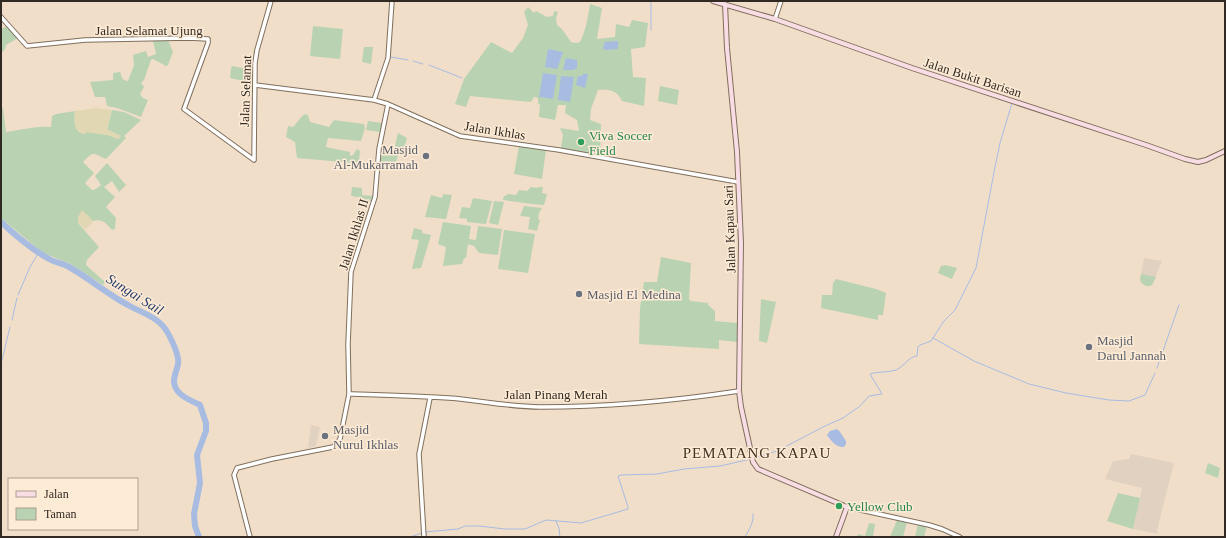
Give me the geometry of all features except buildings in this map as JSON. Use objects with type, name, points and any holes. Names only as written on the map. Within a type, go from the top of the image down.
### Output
[{"type":"main road","name":"Jalan Bukit Barisan","points":[[713,1],[775,19],[912,68],[1186,159],[1198,162],[1225,151]]},
{"type":"main road","name":"Jalan Kapau Sari","points":[[725,4],[727,48],[737,152],[741,256],[739,390],[741,408],[751,454],[756,468],[763,472],[847,507]]},
{"type":"main road","points":[[836,537],[847,507]]},
{"type":"street","name":"Jalan Selamat","points":[[254,160],[254,70],[257,50],[271,1]]},
{"type":"street","points":[[374,100],[388,58],[392,1]]},
{"type":"street","points":[[775,19],[781,1]]},
{"type":"street","name":"Jalan Selamat Ujung","points":[[1,17],[27,46],[85,40],[208,39],[208,43],[184,109],[254,160]]},
{"type":"street","name":"Jalan Ikhlas","points":[[255,85],[374,100],[388,104],[460,136],[559,150],[738,182]]},
{"type":"street","name":"Jalan Ikhlas II","points":[[250,537],[234,475],[235,470],[245,465],[333,447],[338,444],[340,439],[349,394],[348,344],[351,272],[375,197],[379,149],[388,104]]},
{"type":"street","name":"Jalan Pinang Merah","points":[[349,394],[449,398],[539,407],[601,406],[696,397],[739,390]]},
{"type":"street","points":[[424,536],[419,454],[430,398]]},
{"type":"street","points":[[847,507],[929,525],[960,537]]},
{"type":"shaded area","points":[[1144,258],[1162,261],[1152,285],[1150,286],[1142,284],[1140,280]]},
{"type":"shaded area","points":[[311,425],[320,427],[316,446],[308,448]]},
{"type":"shaded area","points":[[1131,454],[1174,463],[1157,531],[1158,534],[1133,529],[1142,488],[1105,479],[1113,461],[1129,459]]},
{"type":"green space","points":[[590,4],[602,8],[597,39],[615,37],[616,24],[629,27],[632,20],[648,23],[645,47],[631,49],[633,77],[646,78],[644,106],[622,101],[615,92],[598,90],[591,109],[590,120],[601,124],[600,154],[598,155],[561,148],[563,135],[560,128],[579,131],[577,120],[565,113],[566,105],[558,105],[555,120],[539,117],[540,105],[538,103],[538,98],[534,97],[531,102],[470,96],[466,107],[455,104],[464,79],[491,42],[512,53],[523,38],[528,25],[524,12],[528,7],[534,13],[536,11],[547,17],[553,16],[554,11],[558,12],[556,18],[557,25],[562,29],[571,42],[576,43],[580,42],[584,33]]},
{"type":"green space","points":[[7,26],[18,38],[6,45],[1,54],[1,29]]},
{"type":"green space","points":[[313,26],[343,29],[340,59],[310,56]]},
{"type":"green space","points":[[168,40],[173,52],[168,65],[166,66],[153,59],[151,60],[144,80],[141,83],[144,87],[140,94],[143,98],[148,100],[141,117],[107,106],[105,97],[95,97],[90,82],[113,80],[113,73],[120,72],[122,78],[128,81],[134,65],[133,55],[146,51],[148,57],[156,54],[153,41]]},
{"type":"green space","points":[[364,47],[373,47],[371,64],[362,62]]},
{"type":"green space","points":[[232,66],[253,70],[253,83],[230,78]]},
{"type":"green space","points":[[660,86],[679,90],[677,105],[658,101]]},
{"type":"green space","points":[[3,108],[6,132],[51,127],[52,116],[75,111],[74,116],[87,132],[108,135],[118,139],[121,136],[107,130],[112,110],[124,112],[141,120],[124,136],[126,138],[107,158],[105,159],[93,154],[83,162],[94,173],[85,183],[92,190],[101,185],[95,176],[107,163],[126,185],[119,192],[112,181],[104,187],[115,197],[106,207],[116,218],[115,229],[112,230],[102,221],[93,221],[86,214],[78,223],[99,247],[87,260],[86,265],[105,282],[103,285],[69,263],[43,253],[1,218],[1,109]]},
{"type":"green space","points":[[305,114],[308,115],[310,122],[329,127],[334,120],[364,124],[365,128],[361,141],[328,138],[326,147],[350,152],[350,156],[353,155],[357,149],[360,151],[359,161],[353,163],[297,158],[295,142],[286,137],[288,126],[293,127]]},
{"type":"green space","points":[[368,121],[382,123],[380,132],[366,130]]},
{"type":"green space","points":[[398,133],[407,138],[404,149],[398,156],[395,164],[380,162],[381,152],[393,154]]},
{"type":"green space","points":[[519,146],[546,150],[542,179],[514,174]]},
{"type":"green space","points":[[352,187],[362,188],[362,195],[373,196],[373,202],[364,198],[351,196]]},
{"type":"green space","points":[[531,187],[543,187],[542,193],[547,194],[544,205],[503,200],[504,196],[507,194],[516,195],[519,190],[527,191]]},
{"type":"green space","points":[[443,194],[452,195],[446,219],[425,217],[431,195],[442,198]]},
{"type":"green space","points":[[473,198],[492,201],[486,224],[467,222],[467,219],[459,218],[462,207],[470,208]]},
{"type":"green space","points":[[494,201],[504,202],[498,225],[489,223]]},
{"type":"green space","points":[[524,206],[542,208],[539,213],[538,219],[540,220],[537,231],[528,229],[530,217],[520,216]]},
{"type":"green space","points":[[443,222],[471,226],[469,239],[476,240],[478,226],[502,229],[498,255],[479,253],[474,246],[468,244],[466,258],[464,258],[462,264],[443,266],[446,247],[438,244]]},
{"type":"green space","points":[[414,228],[422,230],[422,233],[431,235],[421,268],[412,269],[419,240],[411,239]]},
{"type":"green space","points":[[504,230],[535,234],[528,273],[498,269]]},
{"type":"green space","points":[[661,257],[691,263],[689,299],[691,301],[708,303],[708,305],[715,311],[715,321],[737,323],[737,342],[719,340],[719,349],[639,344],[640,308],[644,282],[657,282]]},
{"type":"green space","points":[[945,265],[957,268],[952,279],[938,273],[941,266]]},
{"type":"green space","points":[[1141,274],[1156,277],[1152,285],[1145,286],[1142,283],[1140,280]]},
{"type":"green space","points":[[836,279],[886,293],[883,315],[878,315],[878,320],[821,308],[822,295],[832,295],[833,283]]},
{"type":"green space","points":[[761,299],[776,302],[767,343],[759,341]]},
{"type":"green space","points":[[1208,463],[1220,468],[1218,478],[1205,473]]},
{"type":"green space","points":[[1118,493],[1140,498],[1133,529],[1107,521]]},
{"type":"green space","points":[[897,520],[907,522],[903,537],[890,537]]},
{"type":"green space","points":[[869,523],[875,524],[873,537],[857,537],[858,534],[865,536]]},
{"type":"green space","points":[[918,524],[927,526],[924,537],[915,537]]},
{"type":"sand","points":[[95,108],[112,110],[107,129],[121,136],[118,139],[108,135],[87,132],[85,134],[76,129],[75,111]]},
{"type":"sand","points":[[82,210],[93,221],[85,230],[78,222],[78,217]]},
{"type":"water","points":[[618,41],[618,49],[605,50],[603,48],[605,42]]},
{"type":"water","points":[[548,49],[563,52],[557,69],[545,67]]},
{"type":"water","points":[[566,58],[577,60],[577,68],[573,70],[563,70]]},
{"type":"water","points":[[543,73],[557,75],[553,99],[539,97]]},
{"type":"water","points":[[583,74],[588,74],[585,88],[576,85],[578,76],[582,76]]},
{"type":"water","points":[[561,76],[574,77],[570,102],[558,100]]},
{"type":"water","points":[[837,429],[846,441],[844,447],[832,442],[827,435],[830,431]]},
{"type":"waterway","points":[[651,1],[651,30]]},
{"type":"waterway","points":[[391,57],[408,60]]},
{"type":"waterway","points":[[413,61],[423,64]]},
{"type":"waterway","points":[[429,65],[462,78]]},
{"type":"waterway","points":[[754,458],[777,451],[843,418],[860,406],[869,396],[882,394],[870,374],[896,370],[911,358],[917,356],[918,347],[931,341],[944,321],[955,310],[976,268],[1000,143],[1012,103],[999,99]]},
{"type":"waterway","name":"Sungai Sail","points":[[1,222],[36,251],[67,266],[120,301],[155,319],[167,332],[173,343],[178,360],[174,379],[175,387],[180,394],[200,405],[206,423],[206,431],[197,455],[200,483],[194,514],[195,526],[199,537]]},
{"type":"waterway","points":[[18,295],[30,267],[39,252]]},
{"type":"waterway","points":[[12,320],[17,298]]},
{"type":"waterway","points":[[1157,368],[1179,305]]},
{"type":"waterway","points":[[2,360],[10,327]]},
{"type":"waterway","points":[[933,338],[974,361],[1029,384],[1066,393],[1109,400],[1129,401],[1145,395],[1155,373]]},
{"type":"waterway","points":[[425,532],[458,529],[465,526],[525,529],[546,520],[581,523],[628,509],[618,476],[657,474],[684,469],[720,466],[751,459]]},
{"type":"waterway","points":[[745,537],[750,529],[753,514]]},
{"type":"waterway","points":[[556,521],[559,528],[560,537]]},
{"type":"waterway","points":[[410,537],[422,533]]},
{"type":"place","name":"Viva Soccer Field","points":[[581,142]]},
{"type":"place","name":"Masjid Al-Mukarramah","points":[[426,156]]},
{"type":"place","name":"Masjid El Medina","points":[[579,294]]},
{"type":"place","name":"Masjid Darul Jannah","points":[[1089,347]]},
{"type":"place","name":"Masjid Nurul Ikhlas","points":[[325,436]]},
{"type":"place","name":"Yellow Club","points":[[839,506]]},
{"type":"district","name":"PEMATANG KAPAU","points":[[757,453]]}]
